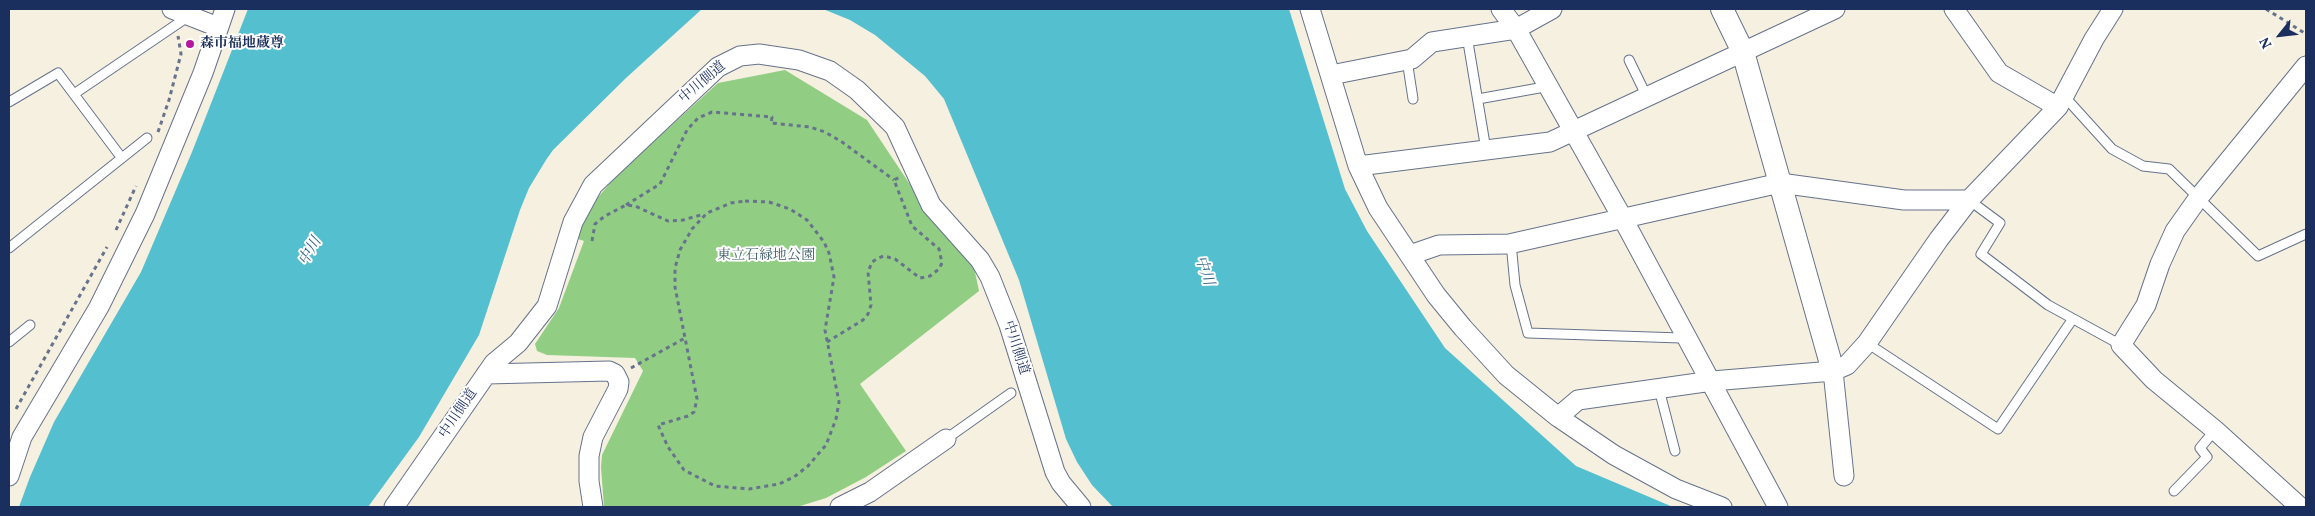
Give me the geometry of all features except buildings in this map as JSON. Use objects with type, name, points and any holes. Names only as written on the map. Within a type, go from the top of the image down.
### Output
[{"type":"street","points":[[9,476],[22,437],[99,307],[145,214],[203,73],[225,9]]},
{"type":"street","points":[[1310,9],[1358,166],[1378,208],[1447,308],[1500,368],[1558,417],[1614,455],[1676,489],[1722,507]]},
{"type":"street","points":[[1501,9],[1516,29],[1623,219],[1778,507]]},
{"type":"street","points":[[1331,75],[1412,59],[1432,42],[1516,29],[1552,9]]},
{"type":"street","points":[[1722,9],[1743,52],[1833,371],[1844,476]]},
{"type":"street","points":[[1358,166],[1550,142],[1835,9]]},
{"type":"street","points":[[1954,9],[1999,73],[2061,102]]},
{"type":"street","points":[[1558,417],[1578,400],[1712,382],[1833,371],[1847,365],[1867,343],[1939,239],[1969,200],[2061,102],[2094,39],[2113,9]]},
{"type":"street","points":[[179,17],[218,27]]},
{"type":"street","name":"中川側道","points":[[399,505],[494,363],[518,343],[547,306],[572,222],[593,185],[707,76],[728,61],[758,54],[799,60],[830,71],[857,90],[891,122],[931,205],[980,260],[990,277],[1009,325],[1055,472],[1081,507]]},
{"type":"street","points":[[2300,507],[2215,430],[2154,380],[2121,345],[2146,305],[2160,264],[2176,231],[2199,197],[2306,66]]},
{"type":"street","points":[[1410,255],[1439,245],[1510,243],[1780,183],[1904,200],[1969,200]]},
{"type":"street","points":[[518,343],[520,363],[543,371]]},
{"type":"street","points":[[486,374],[543,371],[609,371],[616,374],[619,382],[618,388],[593,437],[589,456],[589,481],[593,507]]},
{"type":"street","points":[[840,507],[870,492],[946,439]]},
{"type":"lane","points":[[74,94],[179,17]]},
{"type":"lane","points":[[1467,36],[1486,150]]},
{"type":"lane","points":[[1407,60],[1413,99]]},
{"type":"lane","points":[[1629,60],[1647,97]]},
{"type":"lane","points":[[9,102],[58,73],[121,157]]},
{"type":"lane","points":[[1478,99],[1539,88],[1547,84]]},
{"type":"lane","points":[[2061,102],[2112,148],[2143,166],[2168,169],[2258,256],[2306,234]]},
{"type":"lane","points":[[9,248],[121,157],[151,138]]},
{"type":"lane","points":[[1969,200],[2000,223],[1980,254],[2048,305],[2072,320],[2121,345]]},
{"type":"lane","points":[[1510,243],[1515,285],[1528,333],[1681,338],[1686,336]]},
{"type":"lane","points":[[1867,343],[1998,429],[2072,320]]},
{"type":"lane","points":[[9,342],[30,325]]},
{"type":"lane","points":[[1659,389],[1675,451]]},
{"type":"lane","points":[[946,439],[1011,393]]},
{"type":"lane","points":[[2174,490],[2207,457],[2200,448],[2215,430]]},
{"type":"path","points":[[2266,9],[2306,34]]},
{"type":"path","points":[[151,138],[169,100],[181,54],[179,17]]},
{"type":"path","points":[[592,241],[595,224],[610,213],[660,184],[687,130],[698,118],[712,112],[772,117],[771,123],[805,126],[824,132],[842,142],[894,180],[912,226],[939,249],[942,263],[934,274],[920,278],[895,259],[884,256],[872,262],[868,272],[871,305],[868,314],[864,320],[826,342]]},
{"type":"path","points":[[894,180],[914,170]]},
{"type":"path","points":[[114,233],[139,180]]},
{"type":"path","points":[[626,205],[634,206],[668,221],[683,220],[707,214],[731,204],[745,201],[769,202],[799,214],[813,226],[824,242],[832,265],[833,289],[826,318],[826,342],[837,384],[839,402],[836,419],[826,445],[808,466],[794,477],[779,484],[749,489],[715,486],[684,470],[668,447],[658,425],[688,416],[696,406],[696,390],[675,287],[675,268],[680,250],[692,229],[707,214]]},
{"type":"path","points":[[13,415],[53,340],[110,242]]},
{"type":"path","points":[[631,368],[685,338]]},
{"type":"green space","name":"東立石緑地公園","points":[[785,70],[867,120],[935,222],[978,270],[975,272],[979,291],[860,384],[906,451],[866,477],[826,498],[797,507],[604,507],[602,455],[643,371],[635,358],[547,355],[537,351],[535,344],[559,308],[584,241],[575,238],[587,210],[618,174],[718,83]]},
{"type":"water","name":"中川","points":[[248,9],[702,9],[626,78],[553,150],[546,160],[529,188],[520,210],[479,335],[419,437],[368,507],[19,507],[54,422],[141,272],[192,152]]},
{"type":"water","name":"中川","points":[[823,9],[1289,9],[1345,189],[1367,231],[1445,348],[1576,466],[1673,507],[1113,507],[1092,485],[1077,462],[1066,439],[1019,280],[944,99],[925,76],[875,35],[850,20]]},
{"type":"place","name":"森市福地蔵尊","points":[[190,44]]}]
